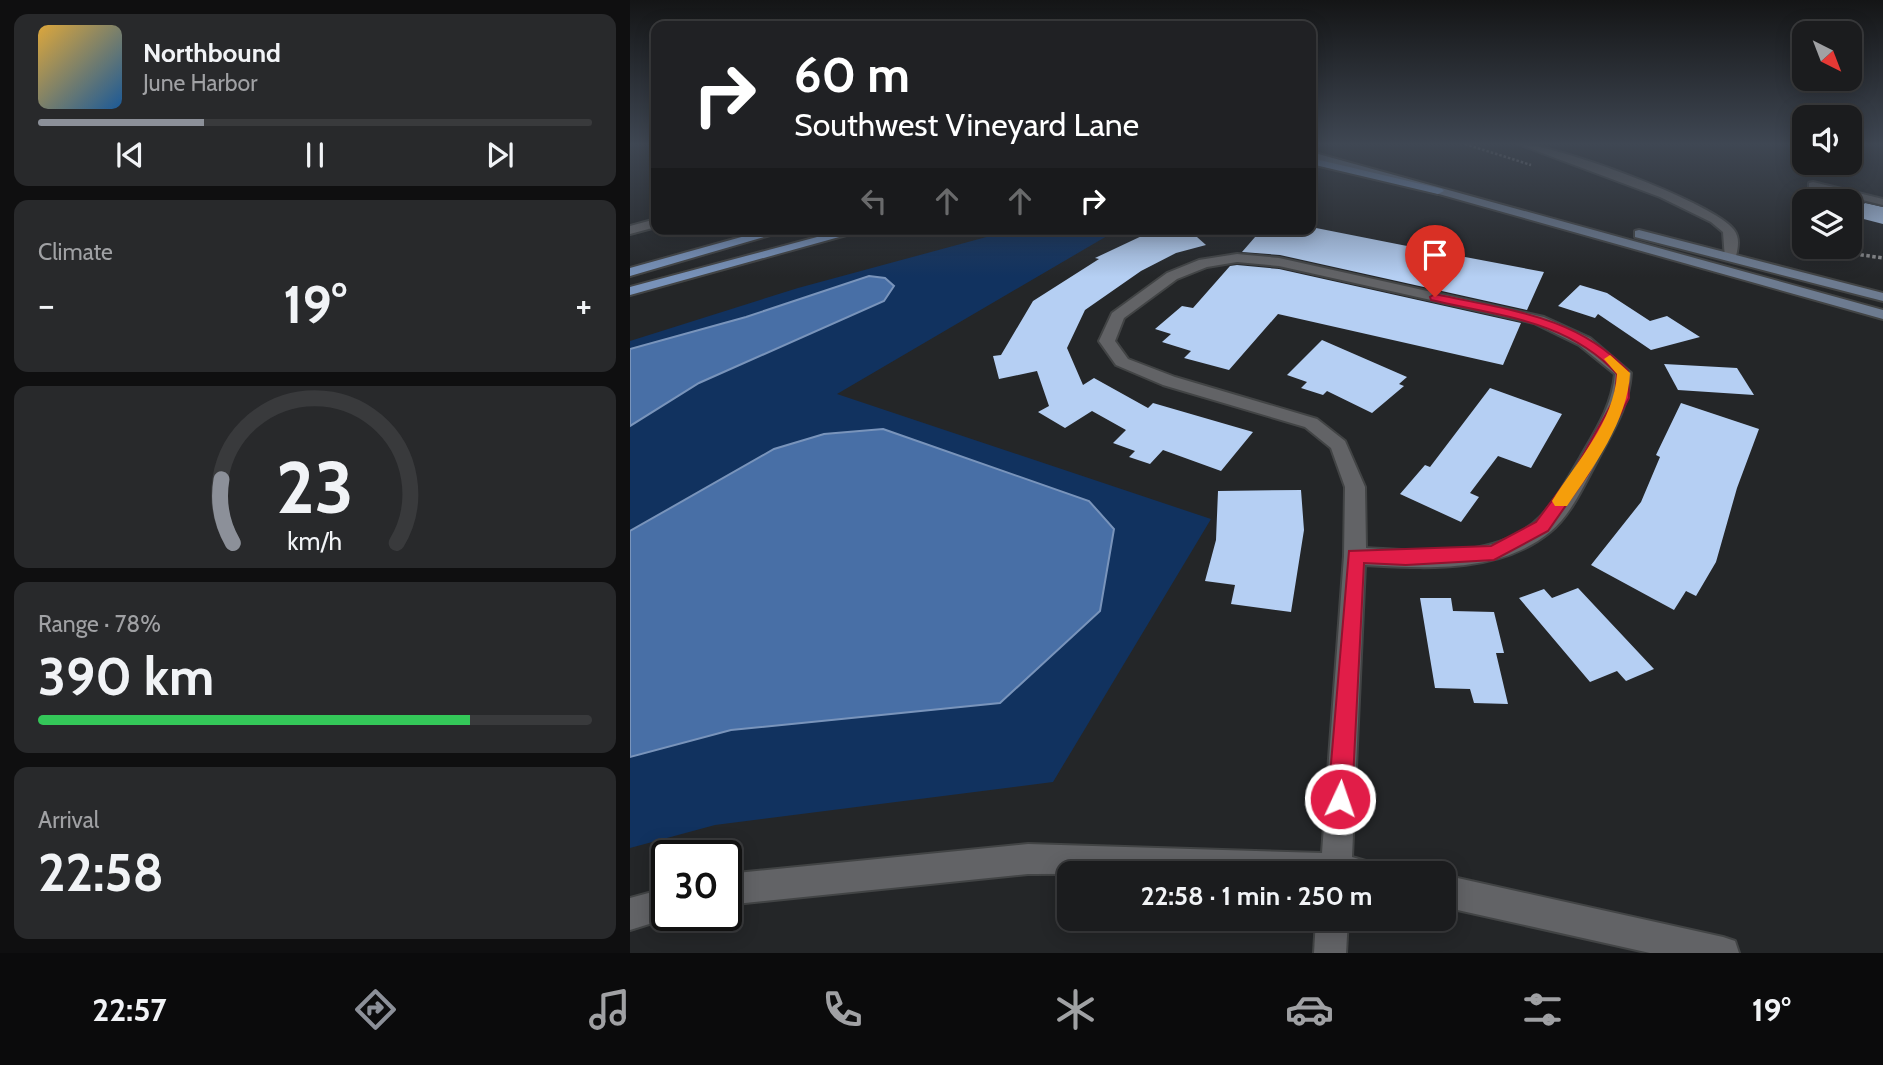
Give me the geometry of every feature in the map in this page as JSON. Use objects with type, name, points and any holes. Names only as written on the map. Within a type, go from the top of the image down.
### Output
[{"type":"main road","points":[[1427,188],[1438,191]]},
{"type":"main road","points":[[1429,188],[1883,314]]},
{"type":"main road","points":[[1471,188],[1883,297]]},
{"type":"main road","points":[[630,272],[763,235]]},
{"type":"main road","points":[[630,290],[812,235]]},
{"type":"main road","points":[[630,290],[839,235]]},
{"type":"street","points":[[1641,188],[1701,211],[1729,232],[1733,240],[1730,256]]},
{"type":"street","points":[[1827,188],[1883,202]]},
{"type":"street","points":[[630,230],[651,224]]},
{"type":"street","points":[[1344,861],[1355,487],[1339,445],[1311,424],[1170,381],[1122,362],[1108,341],[1117,316],[1172,276],[1204,263],[1237,258],[1279,262],[1539,320],[1572,332],[1603,351],[1623,373],[1622,398],[1580,474],[1542,527],[1494,553],[1406,558],[1355,556]]},
{"type":"street","points":[[742,888],[1028,859],[1077,861]]},
{"type":"street","points":[[1456,894],[1723,953]]},
{"type":"street","points":[[630,914],[651,908]]},
{"type":"street","points":[[1329,953],[1331,931]]},
{"type":"shaded area","points":[[994,235],[1109,235],[837,394],[1211,519],[1053,782],[715,825],[651,840],[651,842],[630,848],[630,341],[798,288]]},
{"type":"shaded area","points":[[869,276],[885,278],[894,286],[884,301],[699,383],[630,426],[630,349],[746,317]]},
{"type":"shaded area","points":[[883,429],[1089,501],[1114,529],[1100,611],[1000,703],[731,730],[630,757],[630,531],[774,449],[824,434]]},
{"type":"building","points":[[1865,203],[1883,207],[1883,224],[1862,219],[1862,206]]},
{"type":"building","points":[[1316,228],[1544,272],[1527,310],[1280,255],[1242,252],[1257,235],[1316,235]]},
{"type":"building","points":[[1144,235],[1195,235],[1206,245],[1176,253],[1141,271],[1085,310],[1067,348],[1083,385],[1094,378],[1148,408],[1153,403],[1253,432],[1221,471],[1163,450],[1150,464],[1129,457],[1135,451],[1113,443],[1126,430],[1092,411],[1065,428],[1038,412],[1049,406],[1037,371],[999,379],[993,356],[1001,355],[1033,301],[1099,259],[1095,258]]},
{"type":"building","points":[[1230,266],[1279,269],[1521,323],[1503,365],[1278,314],[1229,370],[1184,358],[1191,351],[1162,342],[1171,334],[1155,329],[1182,306],[1193,308]]},
{"type":"building","points":[[1580,285],[1607,293],[1650,321],[1667,316],[1700,337],[1651,350],[1598,314],[1595,318],[1558,306]]},
{"type":"building","points":[[1322,340],[1407,377],[1399,384],[1404,386],[1372,413],[1327,391],[1323,395],[1301,388],[1307,382],[1287,375]]},
{"type":"building","points":[[1664,364],[1737,368],[1754,395],[1678,390]]},
{"type":"building","points":[[1490,388],[1562,414],[1531,468],[1498,456],[1470,493],[1479,497],[1461,522],[1400,494],[1425,465],[1430,467]]},
{"type":"building","points":[[1681,403],[1759,429],[1737,488],[1716,562],[1696,596],[1686,591],[1674,610],[1591,565],[1641,502],[1660,457],[1656,455]]},
{"type":"building","points":[[1301,490],[1304,530],[1291,612],[1231,604],[1235,585],[1205,581],[1216,540],[1218,491]]},
{"type":"building","points":[[1578,588],[1654,669],[1626,681],[1617,671],[1590,682],[1519,598],[1544,589],[1552,598]]},
{"type":"building","points":[[1420,598],[1451,598],[1453,611],[1494,612],[1504,653],[1496,653],[1508,704],[1474,703],[1470,689],[1435,688]]},
{"type":"slow traffic","points":[[1561,501],[1580,474],[1622,398],[1623,373],[1610,359]]},
{"type":"route","points":[[1340,799],[1355,556],[1406,558],[1494,553],[1542,527],[1580,474],[1622,398],[1623,373],[1603,351],[1572,332],[1539,320],[1435,297]]}]
